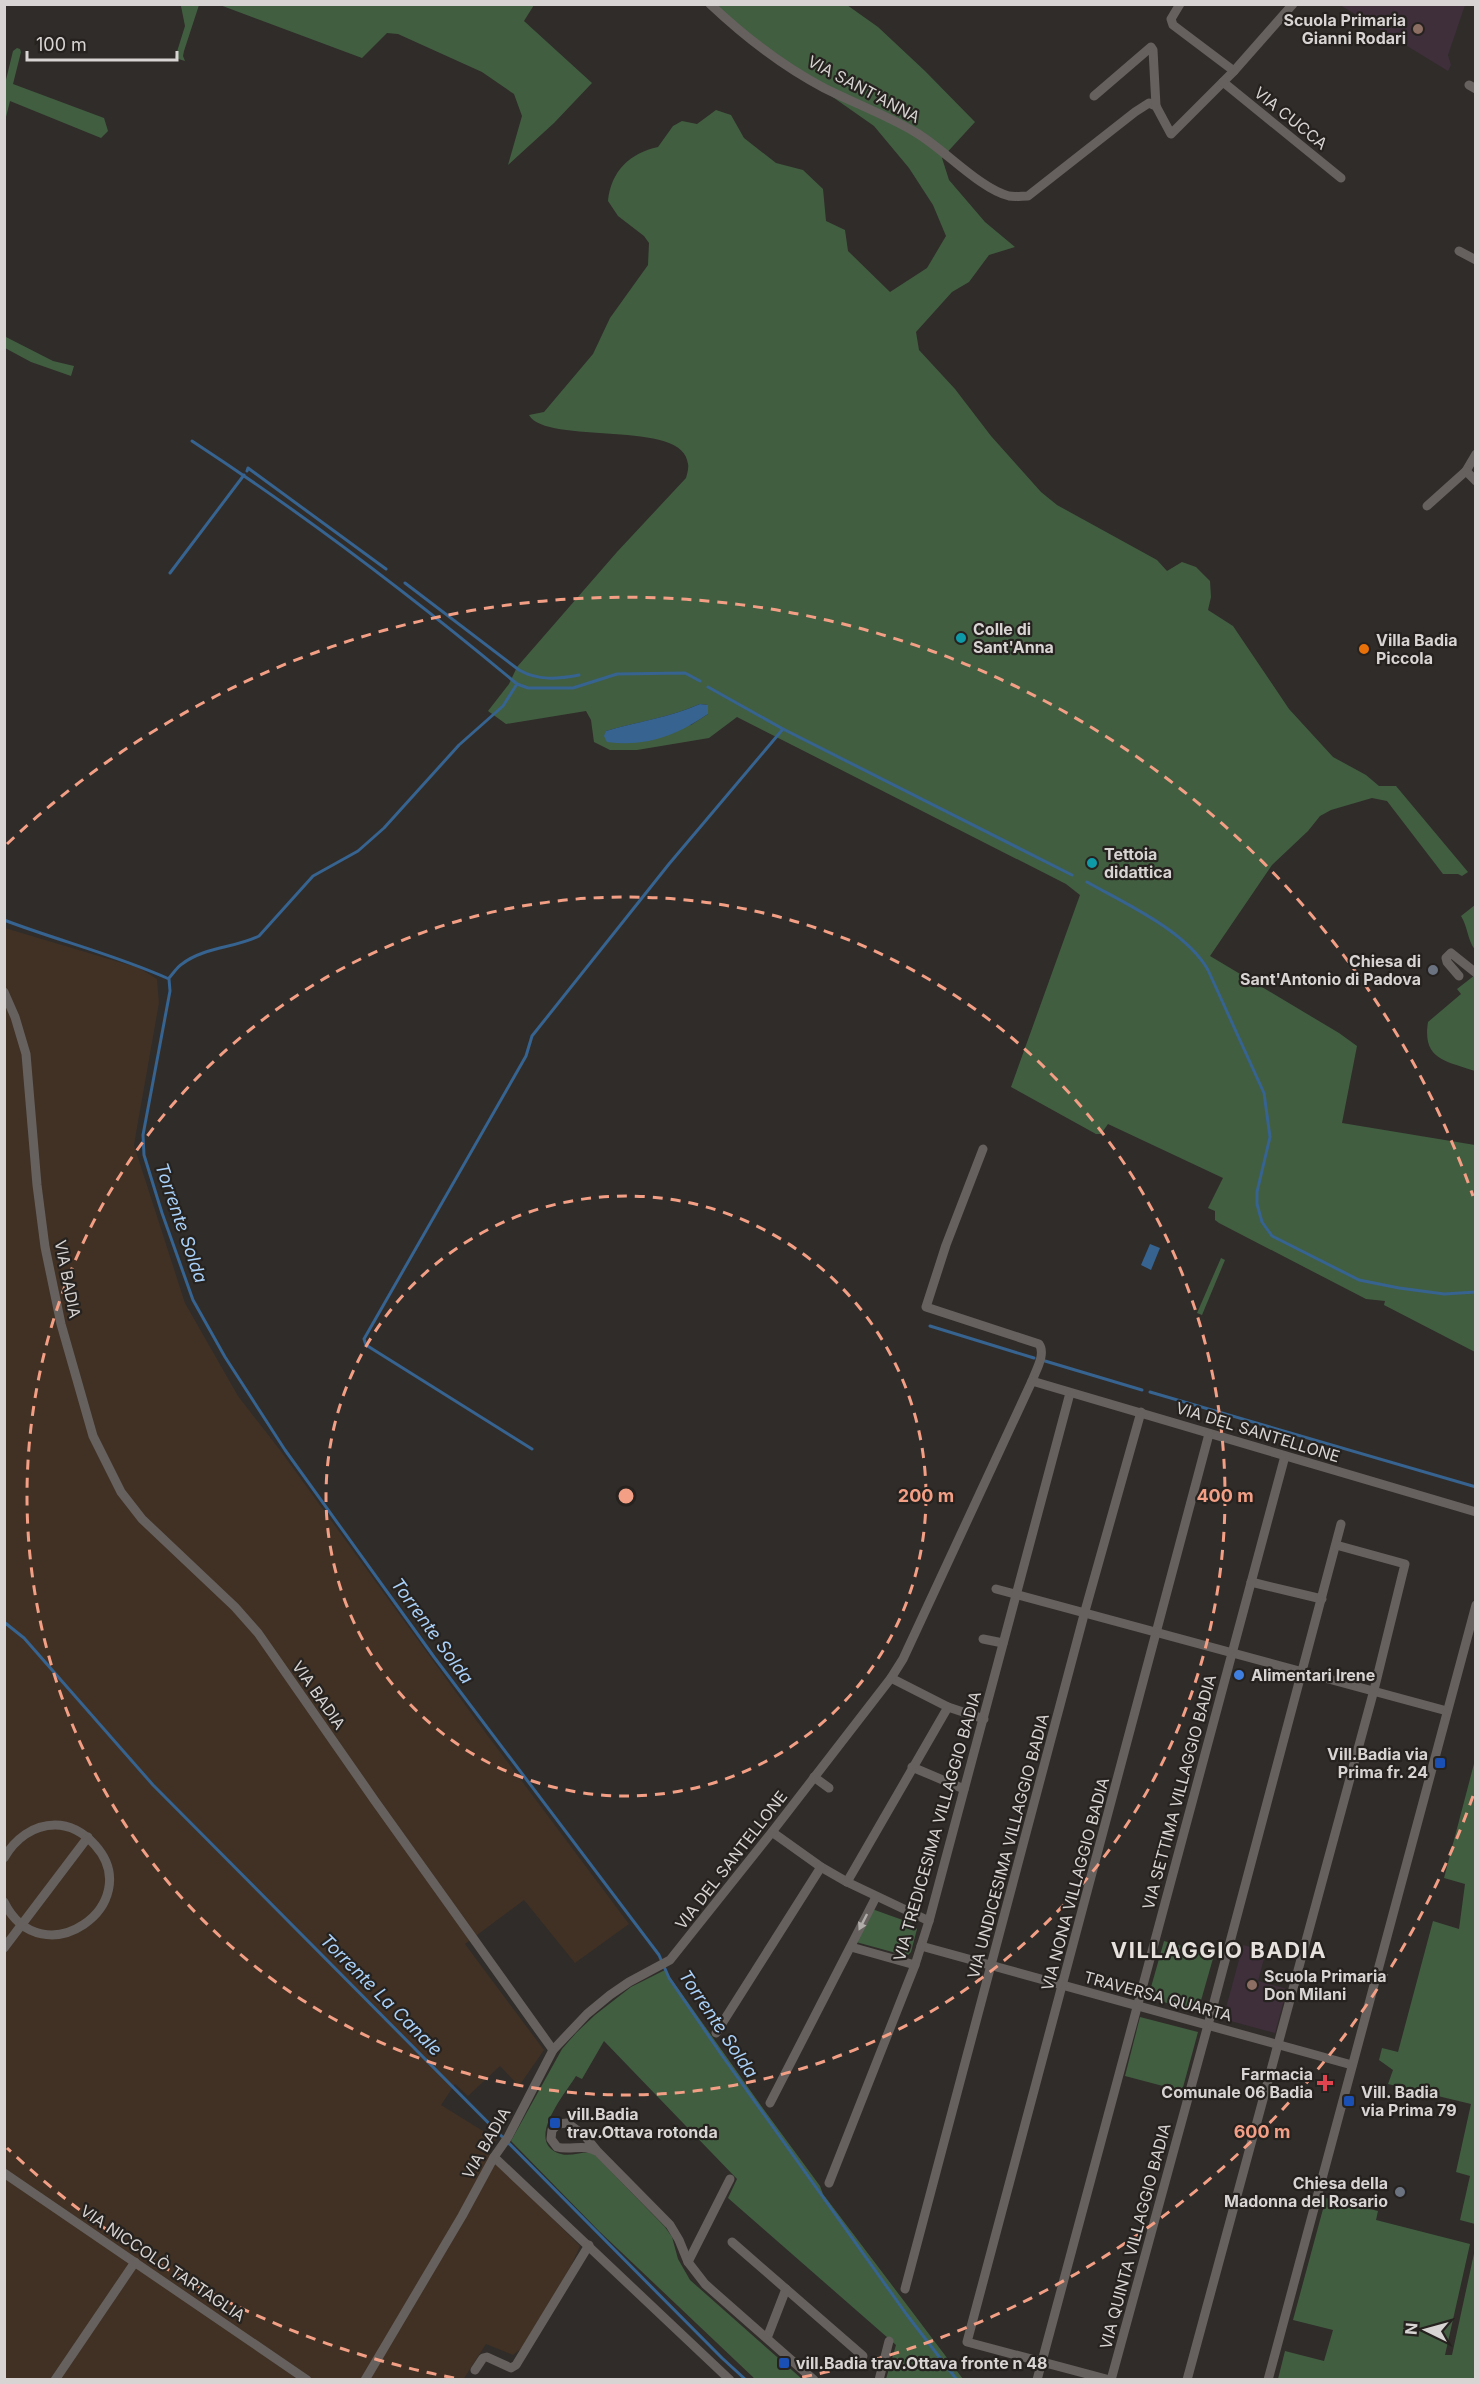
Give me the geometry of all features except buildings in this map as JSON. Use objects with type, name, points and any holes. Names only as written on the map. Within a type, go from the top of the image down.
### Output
[{"type":"street","name":"VIA SANT'ANNA","points":[[710,4],[744,36],[778,60],[824,88],[887,116],[918,134],[981,183],[1009,195],[1028,196],[1135,112],[1149,103],[1156,106]]},
{"type":"street","points":[[1180,4],[1171,19],[1173,25],[1234,71]]},
{"type":"street","points":[[1094,96],[1151,47],[1154,50],[1156,106],[1171,134],[1234,71],[1293,4]]},
{"type":"street","name":"VIA CUCCA","points":[[1223,82],[1341,178]]},
{"type":"street","points":[[1459,251],[1476,260]]},
{"type":"street","points":[[1427,506],[1466,471],[1475,458]]},
{"type":"street","points":[[1466,471],[1476,481]]},
{"type":"street","points":[[1459,976],[1447,963],[1446,958],[1454,953],[1476,973]]},
{"type":"street","name":"VIA BADIA","points":[[4,992],[15,1017],[26,1054],[37,1185],[45,1247],[60,1324],[93,1436],[121,1492],[142,1519],[235,1607],[258,1633],[553,2050],[508,2138],[494,2157],[462,2216],[365,2378]]},
{"type":"street","name":"VIA DEL SANTELLONE","points":[[553,2050],[587,2014],[610,1995],[670,1960],[772,1832],[891,1678],[903,1659],[1032,1381],[1042,1348],[1039,1344],[926,1306],[946,1245],[983,1149]]},
{"type":"street","name":"VIA DEL SANTELLONE","points":[[1032,1381],[1476,1512]]},
{"type":"street","name":"VIA TREDICESIMA VILLAGGIO BADIA","points":[[829,2183],[915,1965],[929,1921],[1070,1393]]},
{"type":"street","name":"VIA UNDICESIMA VILLAGGIO BADIA","points":[[905,2289],[1085,1611],[1141,1412]]},
{"type":"street","name":"VIA NONA VILLAGGIO BADIA","points":[[1043,2361],[966,2342],[1209,1434]]},
{"type":"street","name":"VIA SETTIMA VILLAGGIO BADIA","points":[[1037,2379],[1285,1456]]},
{"type":"street","name":"VIA QUINTA VILLAGGIO BADIA","points":[[1110,2379],[1208,2025],[1341,1524]]},
{"type":"street","points":[[1187,2379],[1374,1690],[1405,1564],[1336,1545]]},
{"type":"street","points":[[1251,1582],[1322,1599]]},
{"type":"street","points":[[996,1589],[1085,1611],[1447,1711]]},
{"type":"street","points":[[1268,2379],[1476,1605]]},
{"type":"street","points":[[983,1640],[1003,1643]]},
{"type":"street","points":[[891,1678],[948,1707],[984,1719]]},
{"type":"street","points":[[847,1882],[948,1707]]},
{"type":"street","points":[[912,1767],[964,1789]]},
{"type":"street","points":[[814,1777],[829,1788]]},
{"type":"street","points":[[4,1858],[10,1847],[23,1835],[39,1827],[56,1825],[73,1828],[88,1837],[101,1851],[108,1869],[108,1887],[103,1905],[91,1921],[76,1931],[57,1935],[39,1933],[22,1925],[9,1912],[4,1902]]},
{"type":"street","points":[[772,1832],[820,1867],[876,1897],[929,1921]]},
{"type":"street","points":[[4,1948],[88,1837]]},
{"type":"street","points":[[716,2033],[820,1867]]},
{"type":"street","points":[[770,2103],[876,1897]]},
{"type":"street","name":"TRAVERSA QUARTA","points":[[921,1946],[1352,2065]]},
{"type":"street","points":[[851,1947],[915,1965]]},
{"type":"street","points":[[598,2152],[590,2148],[557,2146],[551,2139],[552,2130],[563,2122],[585,2136],[670,2225],[688,2262],[705,2284],[813,2379]]},
{"type":"street","points":[[570,2147],[576,2140],[575,2128]]},
{"type":"street","points":[[494,2157],[730,2379]]},
{"type":"street","name":"VIA NICCOLÒ TARTAGLIA","points":[[4,2173],[306,2379]]},
{"type":"street","points":[[688,2262],[730,2179]]},
{"type":"street","points":[[732,2242],[863,2356]]},
{"type":"street","points":[[475,2370],[483,2358],[487,2357],[504,2366],[511,2368],[516,2366],[589,2245]]},
{"type":"street","points":[[55,2379],[135,2262]]},
{"type":"street","points":[[767,2338],[786,2289]]},
{"type":"street","points":[[879,2379],[889,2341]]},
{"type":"street","points":[[1043,2361],[1110,2379]]},
{"type":"shaded area","name":"Scuola Primaria Gianni Rodari","points":[[1340,5],[1465,5],[1448,55],[1451,65],[1448,71]]},
{"type":"shaded area","points":[[5,928],[139,968],[157,979],[159,1003],[134,1145],[185,1303],[238,1396],[629,1924],[575,1963],[524,1900],[465,1944],[544,2050],[519,2086],[500,2066],[468,2096],[455,2084],[441,2105],[496,2139],[489,2155],[580,2246],[571,2266],[522,2348],[513,2355],[486,2344],[463,2380],[5,2380]]},
{"type":"shaded area","name":"Scuola Primaria Don Milani","points":[[1243,1945],[1266,1951],[1258,1981],[1287,1989],[1275,2033],[1223,2019]]},
{"type":"green space","points":[[174,5],[199,5],[184,51],[185,61],[175,58],[185,26],[181,6]]},
{"type":"green space","points":[[220,5],[534,5],[524,21],[592,83],[554,123],[508,165],[522,116],[514,94],[482,72],[398,34],[387,33],[362,58]]},
{"type":"green space","points":[[712,5],[847,5],[878,27],[975,122],[942,158],[949,180],[985,222],[1015,247],[989,255],[969,282],[952,292],[916,332],[919,350],[955,389],[991,436],[1041,492],[1057,505],[1157,560],[1167,571],[1182,562],[1196,567],[1210,581],[1211,597],[1208,610],[1233,626],[1289,709],[1333,757],[1366,775],[1379,786],[1396,786],[1468,872],[1462,876],[1443,874],[1387,801],[1372,798],[1331,810],[1320,816],[1308,831],[1272,865],[1210,956],[1357,1046],[1342,1123],[1475,1145],[1475,1352],[1384,1305],[1385,1301],[1366,1299],[1219,1223],[1215,1220],[1215,1211],[1208,1208],[1223,1178],[1108,1124],[1101,1134],[1096,1134],[1011,1087],[1080,895],[1066,884],[737,717],[709,738],[637,750],[610,750],[594,742],[591,720],[586,711],[506,724],[488,711],[509,684],[517,667],[617,552],[686,478],[688,464],[681,450],[664,441],[641,436],[561,429],[541,424],[529,415],[544,412],[593,354],[610,318],[648,265],[649,243],[644,236],[618,216],[608,201],[613,181],[624,165],[639,154],[658,147],[673,126],[682,121],[697,124],[716,110],[731,115],[744,138],[776,163],[803,170],[823,189],[826,221],[845,230],[848,251],[890,292],[927,268],[946,236],[933,205],[909,168],[874,126],[797,72]],"holes":[[[700,704],[708,705],[708,714],[691,725],[606,731],[666,716]]]},
{"type":"green space","points":[[17,48],[21,52],[13,84],[104,118],[108,131],[101,138],[10,101],[5,121],[5,84],[13,51]]},
{"type":"green space","points":[[4,336],[53,361],[74,366],[71,376],[31,362],[5,348]]},
{"type":"green space","points":[[1475,905],[1475,950],[1461,916]]},
{"type":"green space","points":[[1475,975],[1475,1071],[1438,1057],[1429,1044],[1427,1035],[1428,1022],[1461,994],[1457,989]]},
{"type":"green space","points":[[1221,1258],[1225,1260],[1202,1315],[1197,1313]]},
{"type":"green space","points":[[1475,1760],[1475,2224],[1460,2220],[1470,2176],[1456,2172],[1471,2104],[1388,2084],[1393,2070],[1379,2060],[1382,2048],[1398,2052],[1433,1921],[1459,1929],[1465,1884],[1444,1878]]},
{"type":"green space","points":[[872,1909],[911,1923],[917,1929],[911,1952],[907,1956],[856,1942]]},
{"type":"green space","points":[[1164,1941],[1214,1955],[1198,2011],[1148,1998]]},
{"type":"green space","points":[[665,1970],[820,2186],[823,2194],[963,2379],[886,2379],[896,2345],[728,2198],[737,2179],[604,2041],[582,2079],[576,2076],[556,2106],[546,2129],[546,2140],[550,2148],[565,2155],[593,2153],[665,2227],[672,2237],[678,2259],[690,2280],[802,2379],[755,2379],[599,2231],[511,2141],[562,2049],[576,2033],[631,1987]]},
{"type":"green space","points":[[1140,2017],[1198,2032],[1182,2091],[1125,2076]]},
{"type":"green space","points":[[1326,2198],[1378,2211],[1376,2220],[1470,2244],[1445,2355],[1452,2355],[1475,2249],[1475,2379],[1278,2379],[1285,2351],[1324,2361],[1333,2330],[1293,2320]]},
{"type":"water","points":[[700,704],[708,705],[708,714],[660,738],[621,743],[607,742],[604,736],[606,731],[665,716]]},
{"type":"water","points":[[1150,1244],[1160,1248],[1151,1270],[1141,1265]]},
{"type":"waterway","points":[[192,441],[276,498],[358,558],[517,684],[528,688],[573,688],[617,674],[685,673],[700,681]]},
{"type":"waterway","points":[[247,471],[248,468],[386,569]]},
{"type":"waterway","points":[[170,573],[244,475]]},
{"type":"waterway","points":[[405,583],[526,674],[548,678],[579,675]]},
{"type":"waterway","points":[[169,978],[180,965],[191,958],[259,936],[313,876],[358,851],[384,828],[459,745],[503,706],[517,684]]},
{"type":"waterway","points":[[708,687],[783,729],[1072,875]]},
{"type":"waterway","points":[[532,1449],[366,1345],[364,1339],[526,1056],[532,1036],[669,864],[783,729]]},
{"type":"waterway","points":[[1087,882],[1137,909],[1170,931],[1198,956],[1208,970],[1264,1093],[1270,1137],[1257,1192],[1257,1204],[1262,1222],[1272,1236],[1359,1280],[1444,1294],[1476,1292]]},
{"type":"waterway","name":"Torrente Solda","points":[[4,920],[169,979],[170,991],[143,1135],[144,1155],[193,1300],[225,1357],[285,1450],[434,1657],[659,1955],[669,1978],[721,2054],[907,2315],[957,2380]]},
{"type":"waterway","points":[[930,1326],[1034,1358]]},
{"type":"waterway","points":[[1045,1361],[1142,1390]]},
{"type":"waterway","points":[[1150,1392],[1476,1487]]},
{"type":"waterway","name":"Torrente La Canale","points":[[4,1622],[24,1638],[153,1785],[746,2380]]},
{"type":"place","name":"Scuola Primaria Gianni Rodari","points":[[1418,29]]},
{"type":"place","name":"Colle di Sant'Anna","points":[[961,638]]},
{"type":"place","name":"Villa Badia Piccola","points":[[1364,649]]},
{"type":"place","name":"Tettoia didattica","points":[[1092,863]]},
{"type":"place","name":"Chiesa di Sant'Antonio di Padova","points":[[1433,970]]},
{"type":"place","name":"Alimentari Irene","points":[[1239,1675]]},
{"type":"place","name":"Vill.Badia via Prima fr. 24","points":[[1440,1763]]},
{"type":"place","name":"Scuola Primaria Don Milani","points":[[1252,1985]]},
{"type":"place","name":"Farmacia Comunale 06 Badia","points":[[1325,2083]]},
{"type":"place","name":"Vill. Badia via Prima 79","points":[[1349,2101]]},
{"type":"place","name":"vill.Badia trav.Ottava rotonda","points":[[555,2123]]},
{"type":"place","name":"Chiesa della Madonna del Rosario","points":[[1400,2192]]},
{"type":"place","name":"vill.Badia trav.Ottava fronte n 48","points":[[784,2363]]},
{"type":"district","name":"VILLAGGIO BADIA","points":[[1219,1950]]}]
